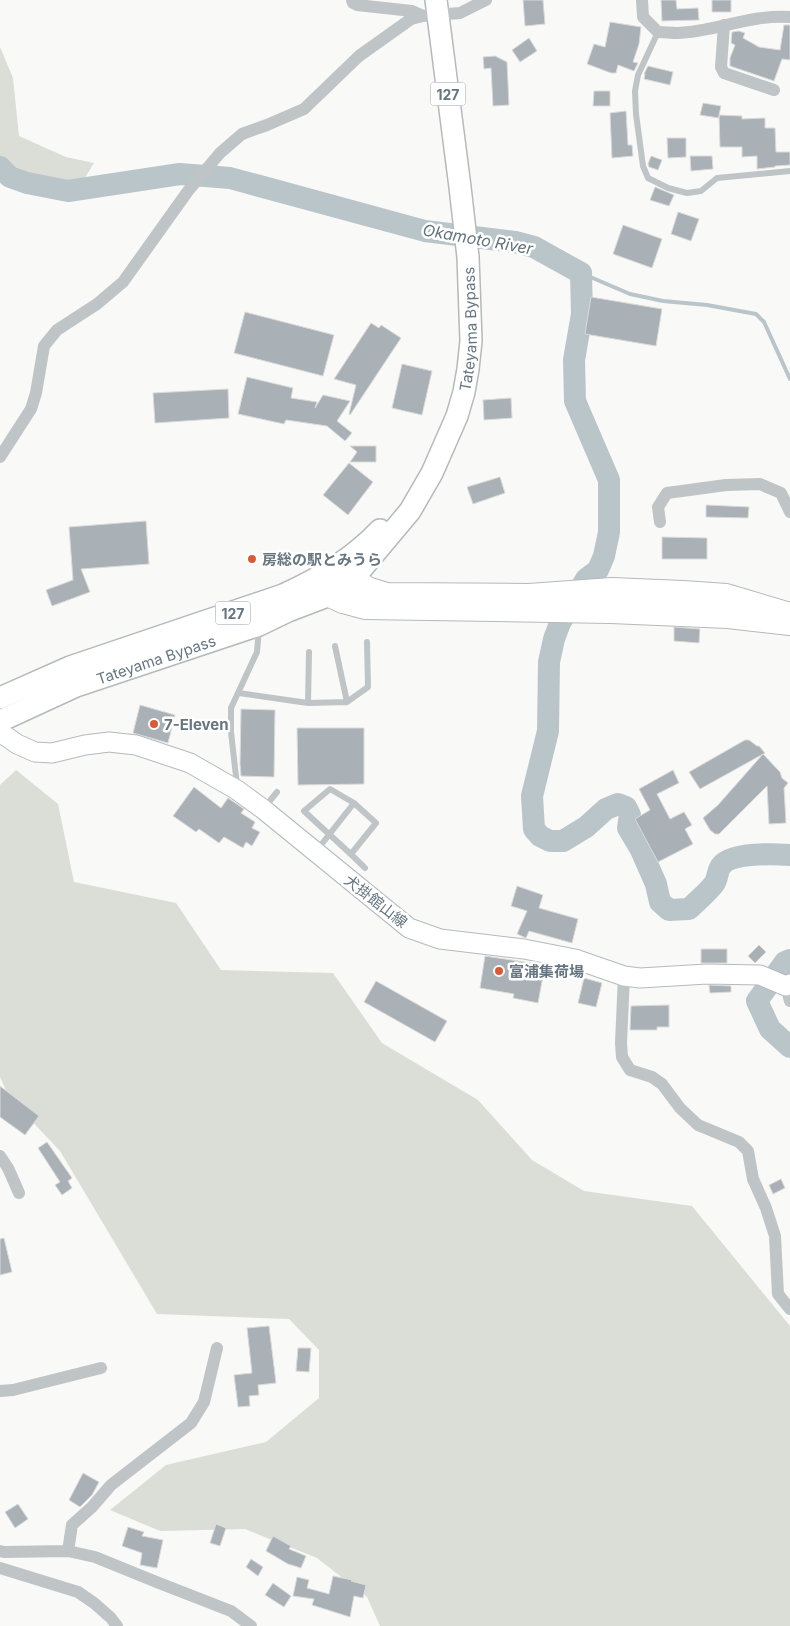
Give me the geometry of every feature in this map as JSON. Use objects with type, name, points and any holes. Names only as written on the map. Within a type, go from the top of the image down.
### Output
[{"type":"highway","name":"Tateyama Bypass","points":[[0,721],[76,686],[259,625],[288,611],[330,595],[353,579],[410,511],[432,473],[457,416],[464,392],[471,341],[468,257],[460,188],[432,10]]},
{"type":"highway","name":"Tateyama Bypass","points":[[0,698],[70,668],[276,598],[313,582],[371,539],[432,473]]},
{"type":"highway","points":[[529,603],[386,595],[367,589],[353,579],[330,571],[330,595],[352,604],[379,608],[611,601],[726,596],[790,615]]},
{"type":"highway","points":[[611,601],[790,623]]},
{"type":"main road","name":"犬掛館山線","points":[[0,732],[16,744],[35,752],[60,751],[109,742],[136,745],[190,763],[237,790],[263,809],[409,928],[440,938],[524,949],[575,959],[624,976],[640,978],[707,974],[760,976],[787,989]]},
{"type":"street","points":[[352,0],[352,3],[357,5],[412,11],[432,10],[460,13],[486,0]]},
{"type":"street","points":[[642,0],[643,17],[658,32],[678,33],[742,21],[790,17]]},
{"type":"street","points":[[0,457],[31,409],[36,393],[44,346],[57,330],[97,304],[123,282],[188,191],[220,153],[242,134],[304,109],[359,56],[411,19],[432,10]]},
{"type":"street","points":[[724,25],[721,67],[724,73],[774,90]]},
{"type":"street","points":[[660,522],[658,506],[667,493],[726,485],[760,484],[780,493],[790,512]]},
{"type":"street","points":[[624,976],[622,1057],[630,1070],[652,1077],[662,1084],[680,1108],[698,1125],[739,1142],[748,1151],[753,1178],[766,1208],[775,1236],[778,1294],[790,1310]]},
{"type":"street","points":[[0,1156],[8,1168],[19,1193]]},
{"type":"street","points":[[68,1551],[72,1525],[111,1485],[191,1423],[204,1402],[217,1348]]},
{"type":"street","points":[[0,1391],[13,1390],[101,1368]]},
{"type":"street","points":[[0,1551],[68,1551],[95,1557],[231,1611],[251,1626]]},
{"type":"street","points":[[0,1568],[78,1592],[106,1613],[117,1626]]},
{"type":"lane","points":[[658,32],[638,75],[635,91],[643,166],[648,178],[668,188],[687,193],[701,191],[717,178],[790,171]]},
{"type":"lane","points":[[237,790],[231,708],[257,652],[259,625]]},
{"type":"lane","points":[[238,694],[308,703],[347,702],[368,686],[367,642]]},
{"type":"lane","points":[[336,646],[347,702]]},
{"type":"lane","points":[[308,703],[309,652]]},
{"type":"lane","points":[[351,854],[376,823],[354,803],[330,789],[304,811],[365,868]]},
{"type":"lane","points":[[263,809],[277,792]]},
{"type":"lane","points":[[316,853],[354,803]]},
{"type":"shaded area","points":[[0,47],[13,78],[19,136],[66,157],[94,163],[70,202],[0,175]]},
{"type":"shaded area","points":[[16,770],[58,804],[74,882],[176,903],[221,970],[333,973],[382,1043],[478,1100],[532,1160],[584,1191],[692,1206],[790,1326],[790,1626],[380,1626],[367,1597],[317,1558],[245,1529],[160,1531],[110,1510],[166,1465],[266,1442],[319,1398],[319,1350],[289,1319],[157,1314],[60,1151],[9,1097],[0,1077],[0,785]]},
{"type":"building","points":[[523,0],[543,0],[545,24],[525,26]]},
{"type":"building","points":[[661,0],[676,0],[677,9],[698,8],[699,20],[662,21]]},
{"type":"building","points":[[712,0],[731,0],[731,12],[712,12]]},
{"type":"building","points":[[610,22],[641,27],[639,44],[633,62],[638,63],[634,71],[618,65],[616,73],[611,73],[587,64],[594,44],[605,47]]},
{"type":"building","points":[[784,25],[790,25],[790,60],[782,59],[774,81],[730,66],[730,58],[735,45],[731,43],[732,32],[739,31],[745,33],[743,38],[759,47],[780,50]]},
{"type":"building","points":[[529,38],[537,51],[520,62],[512,50]]},
{"type":"building","points":[[495,56],[507,62],[509,105],[493,106],[491,68],[484,69],[483,57]]},
{"type":"building","points":[[648,66],[673,72],[670,85],[644,79]]},
{"type":"building","points":[[594,91],[610,91],[610,106],[593,106]]},
{"type":"building","points":[[703,103],[721,106],[719,118],[700,115]]},
{"type":"building","points":[[626,111],[628,145],[632,145],[633,156],[612,158],[610,113]]},
{"type":"building","points":[[719,115],[742,116],[742,119],[765,118],[765,128],[775,128],[776,152],[790,152],[790,165],[757,169],[757,156],[742,157],[742,147],[720,147]]},
{"type":"building","points":[[667,138],[686,138],[686,157],[668,158]]},
{"type":"building","points":[[651,156],[662,160],[658,170],[649,167],[648,164]]},
{"type":"building","points":[[690,156],[712,156],[713,169],[691,171]]},
{"type":"building","points":[[655,187],[674,195],[669,206],[650,200]]},
{"type":"building","points":[[678,212],[699,219],[691,241],[671,234]]},
{"type":"building","points":[[623,225],[662,239],[652,268],[613,254]]},
{"type":"building","points":[[591,297],[662,309],[656,346],[585,334]]},
{"type":"building","points":[[245,312],[334,335],[323,376],[234,353]]},
{"type":"building","points":[[371,323],[379,328],[381,325],[401,338],[350,415],[356,385],[334,379]]},
{"type":"building","points":[[402,364],[432,371],[422,415],[392,408]]},
{"type":"building","points":[[247,377],[293,388],[291,398],[317,402],[315,408],[323,395],[350,401],[337,421],[352,433],[345,441],[327,426],[286,420],[284,424],[238,414]]},
{"type":"building","points":[[228,389],[229,418],[155,423],[153,393]]},
{"type":"building","points":[[511,398],[512,418],[484,420],[483,400]]},
{"type":"building","points":[[350,446],[376,446],[376,462],[350,462],[357,452]]},
{"type":"building","points":[[349,463],[373,482],[348,515],[323,495]]},
{"type":"building","points":[[500,477],[505,493],[473,504],[467,487]]},
{"type":"building","points":[[706,505],[749,507],[748,518],[706,517]]},
{"type":"building","points":[[146,521],[149,564],[81,569],[90,592],[52,606],[46,590],[73,580],[69,527]]},
{"type":"building","points":[[662,537],[707,538],[707,559],[662,559]]},
{"type":"building","points":[[674,627],[700,629],[699,643],[674,641]]},
{"type":"building","name":"7-Eleven","points":[[140,705],[175,715],[168,743],[133,733]]},
{"type":"building","points":[[241,709],[275,710],[274,777],[241,776]]},
{"type":"building","points":[[297,728],[364,728],[364,784],[298,785]]},
{"type":"building","points":[[745,740],[749,740],[759,746],[765,753],[700,789],[689,772]]},
{"type":"building","points":[[763,754],[788,783],[784,788],[786,823],[769,824],[767,786],[719,834],[715,834],[710,830],[703,818],[718,805]]},
{"type":"building","points":[[673,770],[679,783],[657,794],[670,819],[684,812],[692,825],[685,829],[693,844],[658,862],[635,819],[650,810],[639,789]]},
{"type":"building","points":[[194,787],[221,808],[228,798],[244,809],[241,813],[255,822],[252,828],[260,832],[252,846],[246,842],[243,848],[224,837],[219,843],[199,829],[196,832],[173,816]]},
{"type":"building","points":[[517,886],[543,895],[539,908],[578,919],[572,943],[529,931],[526,938],[517,934],[527,911],[511,906]]},
{"type":"building","points":[[759,945],[766,952],[755,963],[748,956]]},
{"type":"building","points":[[701,949],[727,949],[727,963],[701,963]]},
{"type":"building","points":[[485,956],[545,965],[538,1003],[513,998],[514,994],[480,988]]},
{"type":"building","points":[[584,978],[602,983],[596,1007],[578,1003]]},
{"type":"building","points":[[376,981],[447,1021],[435,1042],[364,1002]]},
{"type":"building","points":[[709,985],[731,986],[731,992],[710,993]]},
{"type":"building","points":[[669,1005],[669,1027],[657,1027],[657,1030],[630,1030],[631,1006]]},
{"type":"building","points":[[0,1086],[39,1116],[25,1135],[0,1117]]},
{"type":"building","points":[[47,1142],[72,1178],[68,1181],[72,1188],[62,1195],[55,1185],[60,1182],[38,1148]]},
{"type":"building","points":[[781,1179],[785,1188],[773,1194],[769,1185]]},
{"type":"building","points":[[4,1238],[12,1272],[0,1275],[0,1239]]},
{"type":"building","points":[[269,1326],[276,1383],[258,1385],[259,1395],[249,1396],[250,1406],[238,1407],[234,1375],[252,1373],[247,1328]]},
{"type":"building","points":[[298,1348],[311,1348],[309,1372],[296,1371]]},
{"type":"building","points":[[83,1473],[99,1482],[92,1495],[80,1507],[69,1500]]},
{"type":"building","points":[[18,1504],[28,1519],[15,1528],[5,1512]]},
{"type":"building","points":[[216,1524],[226,1528],[220,1546],[210,1543]]},
{"type":"building","points":[[128,1527],[144,1532],[142,1536],[163,1540],[157,1568],[140,1565],[142,1553],[122,1546]]},
{"type":"building","points":[[273,1536],[291,1546],[289,1549],[306,1556],[301,1568],[288,1564],[266,1551]]},
{"type":"building","points":[[251,1559],[263,1567],[258,1576],[246,1567]]},
{"type":"building","points":[[333,1576],[366,1585],[363,1598],[354,1596],[350,1617],[312,1605],[314,1599],[293,1596],[297,1577],[309,1580],[307,1588],[329,1594]]},
{"type":"building","points":[[273,1583],[291,1596],[284,1607],[265,1595]]},
{"type":"waterway","name":"Okamoto River","points":[[0,167],[10,177],[27,183],[68,191],[180,174],[230,178],[425,231],[515,242],[534,247],[581,273],[582,314],[574,360],[575,401],[609,480],[609,532],[604,556],[598,570],[586,579],[560,623],[554,639],[549,662],[548,731],[532,796],[534,829],[540,836],[550,841],[563,841],[586,827],[606,809],[618,804],[626,807],[630,815],[628,828],[641,850],[656,884],[660,902],[669,910],[689,909],[714,884],[721,866],[726,861],[743,856],[790,855]]},
{"type":"waterway","points":[[581,273],[630,294],[663,301],[707,305],[756,314],[764,322],[790,379]]},
{"type":"waterway","name":"Okamoto River","points":[[790,960],[785,962],[757,1001],[770,1029],[790,1047]]},
{"type":"place","name":"房総の駅とみうら","points":[[252,559]]},
{"type":"place","name":"7-Eleven","points":[[154,724]]},
{"type":"place","name":"富浦集荷場","points":[[499,971]]}]
